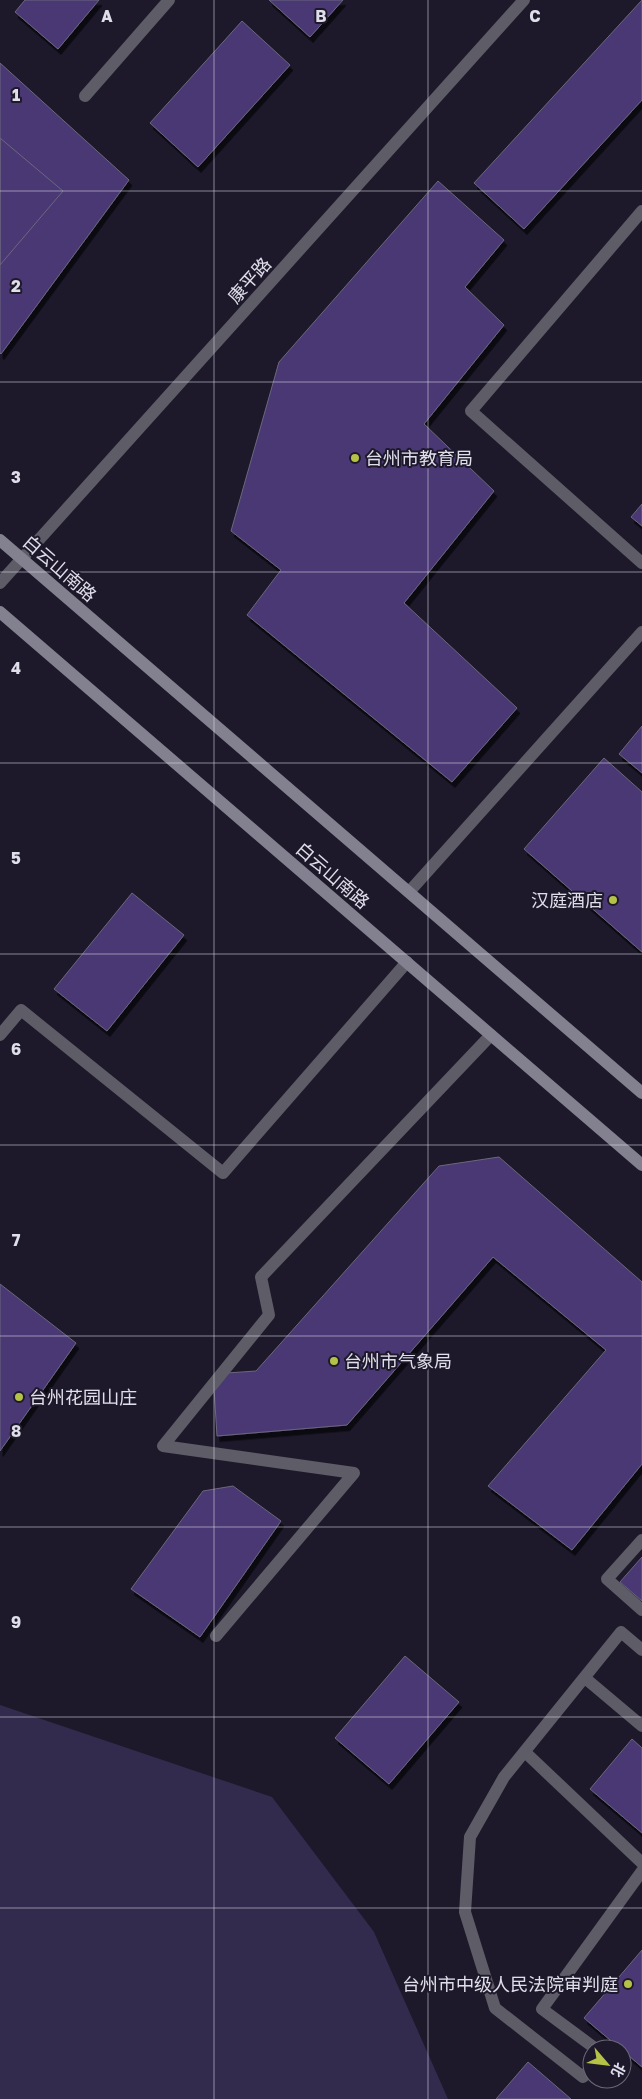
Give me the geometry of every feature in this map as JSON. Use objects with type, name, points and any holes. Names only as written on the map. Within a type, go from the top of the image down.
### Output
[{"type":"main road","name":"白云山南路","points":[[0,540],[642,1093]]},
{"type":"main road","name":"白云山南路","points":[[0,612],[642,1165]]},
{"type":"street","points":[[85,96],[169,0]]},
{"type":"street","name":"康平路","points":[[0,584],[524,0]]},
{"type":"street","points":[[642,211],[470,411],[642,563]]},
{"type":"street","points":[[409,892],[642,632]]},
{"type":"street","points":[[0,1035],[21,1010],[223,1173],[407,962]]},
{"type":"street","points":[[216,1636],[354,1473],[163,1446],[269,1315],[262,1277],[491,1035]]},
{"type":"street","points":[[642,1540],[607,1579],[642,1610]]},
{"type":"street","points":[[582,2075],[495,2008],[465,1912],[470,1837],[504,1777],[622,1632],[642,1650]]},
{"type":"street","points":[[585,1678],[642,1726]]},
{"type":"street","points":[[525,1752],[642,1863]]},
{"type":"street","points":[[582,2039],[542,2009],[642,1871]]},
{"type":"shaded area","points":[[0,1705],[272,1797],[374,1932],[448,2099],[0,2099]]},
{"type":"building","points":[[25,0],[99,0],[58,49],[15,12]]},
{"type":"building","points":[[269,0],[343,0],[310,37]]},
{"type":"building","points":[[642,0],[642,100],[524,229],[474,183]]},
{"type":"building","points":[[242,21],[290,65],[198,167],[150,123]]},
{"type":"building","points":[[0,63],[129,180],[1,354],[0,353]]},
{"type":"building","points":[[0,138],[63,191],[0,265]]},
{"type":"building","name":"台州市教育局","points":[[438,181],[504,240],[465,287],[504,325],[424,424],[494,491],[404,603],[517,708],[452,782],[247,615],[281,570],[231,531],[279,362]]},
{"type":"building","points":[[642,504],[642,526],[631,517]]},
{"type":"building","points":[[642,726],[642,773],[619,754]]},
{"type":"building","name":"汉庭酒店","points":[[604,758],[642,792],[642,952],[524,849]]},
{"type":"building","points":[[132,893],[184,935],[107,1031],[54,989]]},
{"type":"building","name":"台州市气象局","points":[[499,1157],[642,1282],[642,1464],[572,1550],[488,1486],[606,1350],[493,1257],[347,1425],[217,1436],[214,1388],[227,1373],[256,1371],[439,1166]]},
{"type":"building","name":"台州花园山庄","points":[[0,1284],[76,1343],[0,1451]]},
{"type":"building","points":[[233,1486],[281,1521],[200,1637],[131,1589],[203,1491]]},
{"type":"building","points":[[642,1557],[642,1601],[620,1582]]},
{"type":"building","points":[[405,1656],[459,1702],[389,1784],[335,1738]]},
{"type":"building","points":[[632,1739],[642,1748],[642,1833],[590,1789]]},
{"type":"building","name":"台州市中级人民法院审判庭","points":[[642,1950],[642,2067],[632,2059],[632,2039],[609,2039],[584,2018]]},
{"type":"building","points":[[528,2062],[571,2099],[496,2099]]},
{"type":"place","name":"台州市教育局","points":[[355,458]]},
{"type":"place","name":"汉庭酒店","points":[[613,900]]},
{"type":"place","name":"台州市气象局","points":[[334,1361]]},
{"type":"place","name":"台州花园山庄","points":[[19,1397]]},
{"type":"place","name":"台州市中级人民法院审判庭","points":[[628,1984]]}]
